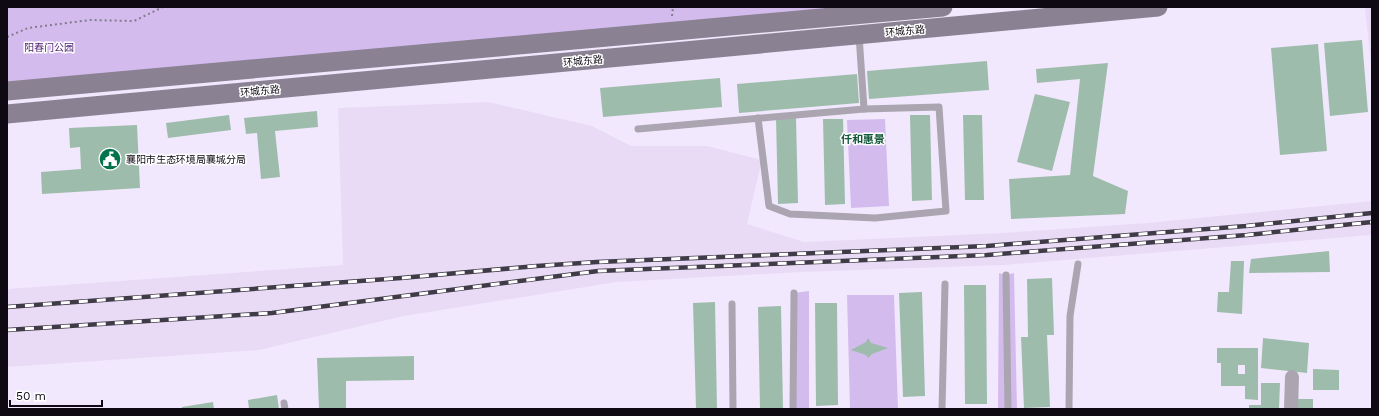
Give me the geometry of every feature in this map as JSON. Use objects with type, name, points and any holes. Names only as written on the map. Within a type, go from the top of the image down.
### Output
[{"type":"main road","name":"环城东路","points":[[7,91],[943,7]]},
{"type":"main road","name":"环城东路","points":[[7,114],[1158,7]]},
{"type":"street","points":[[1291,409],[1292,377]]},
{"type":"lane","points":[[859,35],[864,109]]},
{"type":"lane","points":[[638,129],[758,118],[864,109],[939,107],[946,211],[867,217],[790,214],[769,206],[758,118]]},
{"type":"lane","points":[[1069,409],[1070,316],[1078,264]]},
{"type":"lane","points":[[1006,275],[1008,409]]},
{"type":"lane","points":[[942,409],[945,284]]},
{"type":"lane","points":[[794,293],[794,409]]},
{"type":"lane","points":[[732,304],[733,409]]},
{"type":"path","points":[[7,37],[28,28],[90,20],[134,21],[162,7]]},
{"type":"shaded area","points":[[1365,7],[1372,7],[1372,74]]},
{"type":"shaded area","points":[[488,102],[592,126],[631,146],[707,146],[762,160],[747,224],[804,242],[1002,233],[1147,223],[1372,201],[1372,235],[1004,265],[802,272],[617,282],[404,316],[259,350],[7,367],[7,289],[343,265],[338,108]]},
{"type":"green space","name":"阳春门公园","points":[[7,7],[943,7],[7,91]]},
{"type":"green space","points":[[885,119],[889,206],[851,208],[847,120]]},
{"type":"green space","points":[[999,273],[1006,275],[1014,273],[1017,409],[998,409]]},
{"type":"green space","points":[[809,291],[809,409],[792,409],[794,293]]},
{"type":"green space","points":[[847,295],[894,295],[898,409],[850,409]]},
{"type":"building","points":[[1362,40],[1368,112],[1330,116],[1324,43]]},
{"type":"building","points":[[1318,44],[1327,151],[1280,155],[1271,48]]},
{"type":"building","points":[[987,61],[989,90],[869,99],[867,71]]},
{"type":"building","points":[[1108,63],[1093,176],[1128,191],[1125,214],[1011,219],[1009,179],[1070,175],[1080,79],[1037,83],[1036,69]]},
{"type":"building","points":[[857,74],[859,103],[739,113],[737,84]]},
{"type":"building","points":[[720,78],[722,107],[603,117],[600,88]]},
{"type":"building","points":[[1035,94],[1070,102],[1052,171],[1017,162]]},
{"type":"building","points":[[317,111],[318,127],[275,131],[280,177],[261,179],[257,133],[246,134],[244,118]]},
{"type":"building","points":[[229,115],[231,130],[168,138],[166,123]]},
{"type":"building","points":[[910,115],[930,115],[932,200],[912,201]]},
{"type":"building","points":[[963,115],[982,115],[984,200],[965,200]]},
{"type":"building","points":[[776,118],[796,118],[798,203],[778,204]]},
{"type":"building","points":[[823,119],[843,119],[845,204],[825,205]]},
{"type":"building","name":"襄阳市生态环境局襄城分局","points":[[137,125],[140,188],[42,194],[41,172],[81,169],[80,147],[70,148],[69,128]]},
{"type":"building","points":[[1329,251],[1330,272],[1249,273],[1251,259]]},
{"type":"building","points":[[1231,261],[1244,261],[1242,314],[1217,312],[1218,292],[1229,292]]},
{"type":"building","points":[[1052,278],[1054,335],[1047,335],[1050,407],[1024,408],[1021,337],[1028,337],[1027,279]]},
{"type":"building","points":[[964,285],[986,285],[987,404],[965,404]]},
{"type":"building","points":[[922,292],[925,396],[903,397],[899,293]]},
{"type":"building","points":[[715,302],[717,409],[696,409],[693,303]]},
{"type":"building","points":[[815,303],[837,303],[838,405],[816,406]]},
{"type":"building","points":[[781,306],[783,409],[760,409],[758,307]]},
{"type":"building","points":[[868,338],[871,343],[888,348],[872,354],[868,358],[866,355],[851,350],[866,342]]},
{"type":"building","points":[[1263,338],[1309,343],[1307,373],[1261,368]]},
{"type":"building","points":[[1217,348],[1258,348],[1258,400],[1245,399],[1245,386],[1221,386],[1221,363],[1217,363]],"holes":[[[1238,365],[1245,365],[1245,374],[1238,374]]]},
{"type":"building","points":[[414,356],[414,380],[346,381],[346,409],[319,409],[317,358]]},
{"type":"building","points":[[1313,369],[1339,370],[1339,390],[1313,390]]},
{"type":"building","points":[[1261,383],[1280,383],[1279,409],[1249,409],[1249,405],[1261,405]]},
{"type":"building","points":[[277,395],[279,409],[249,409],[248,400]]},
{"type":"building","points":[[1294,399],[1313,399],[1313,409],[1294,409]]},
{"type":"building","points":[[213,402],[214,409],[182,409],[182,407]]},
{"type":"railway","points":[[7,307],[597,262],[987,246],[1246,226],[1372,213]]},
{"type":"railway","points":[[7,330],[272,313],[598,271],[987,255],[1247,235],[1372,222]]},
{"type":"place","name":"襄阳市生态环境局襄城分局","points":[[110,159]]},
{"type":"district","name":"仟和惠景","points":[[863,139]]}]
